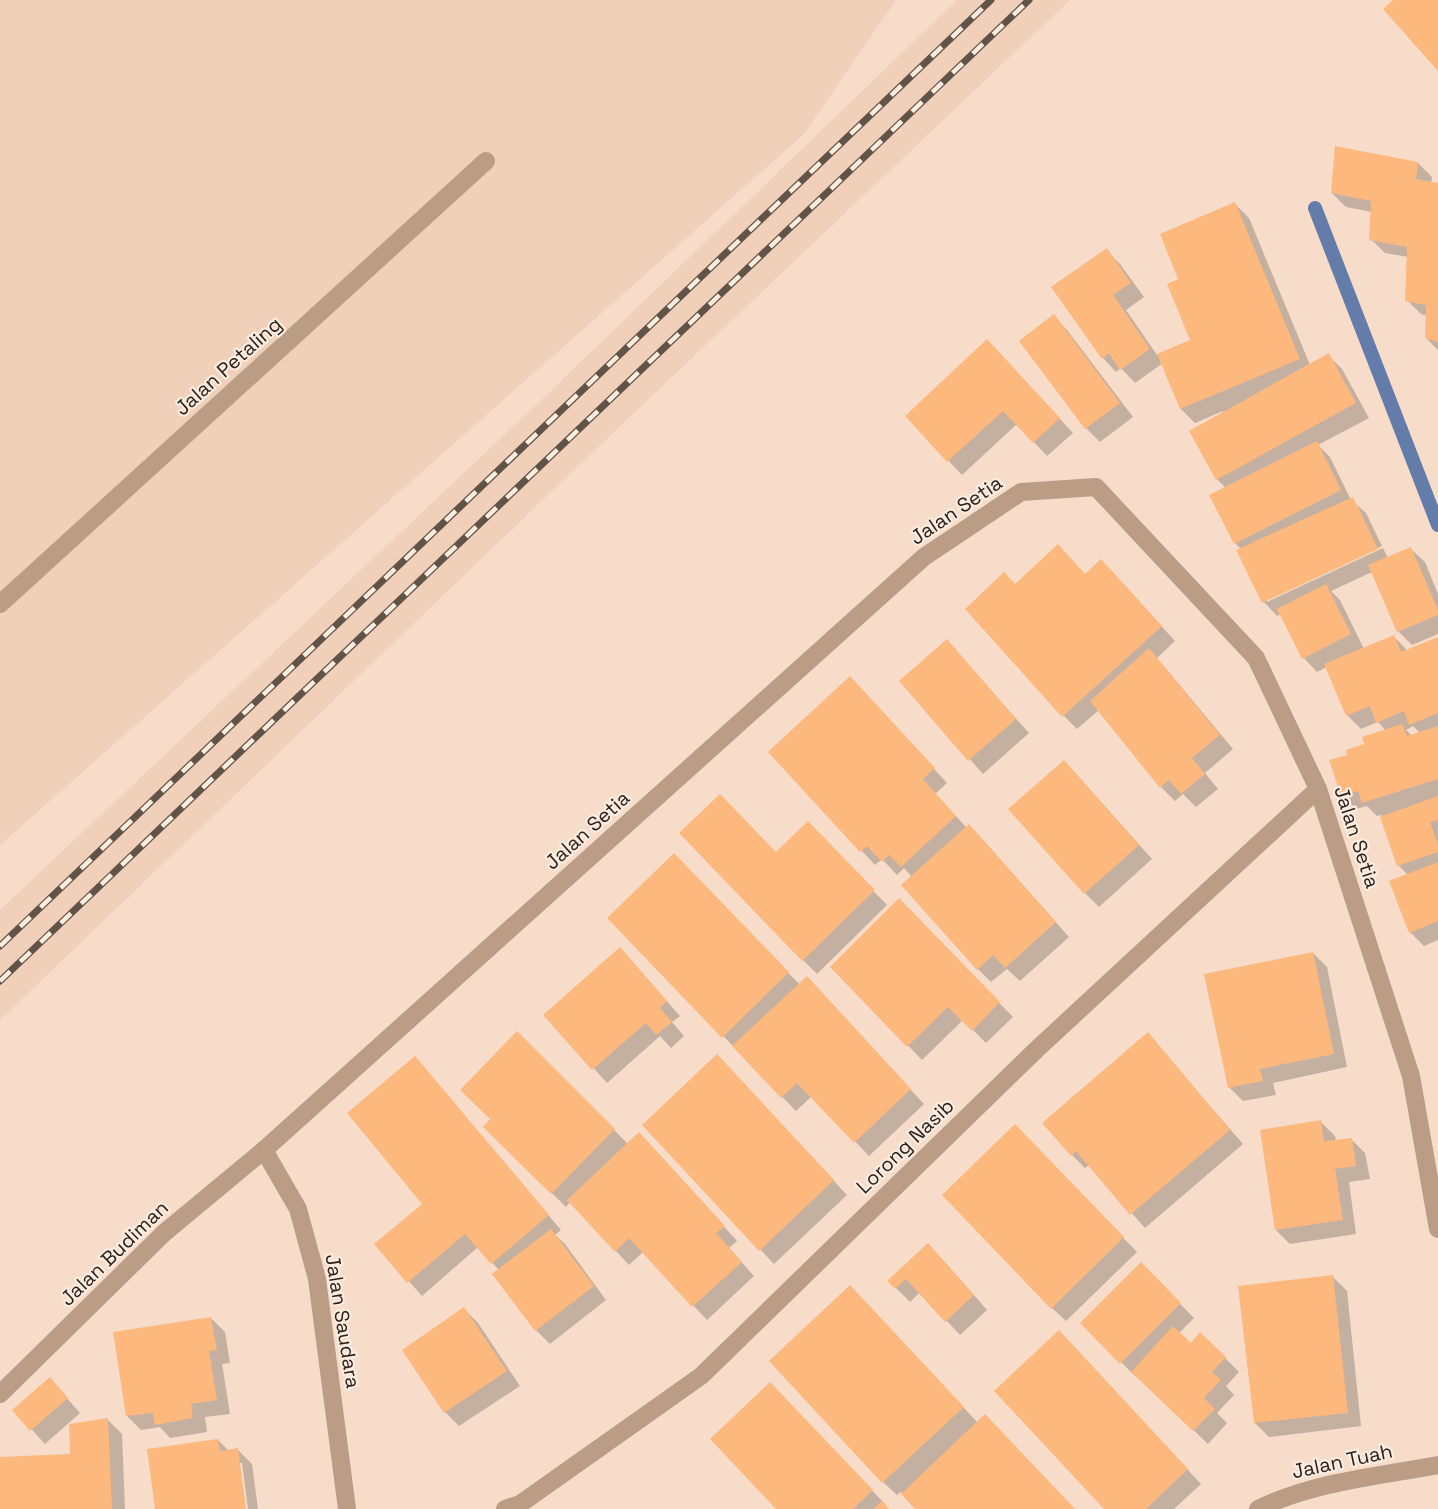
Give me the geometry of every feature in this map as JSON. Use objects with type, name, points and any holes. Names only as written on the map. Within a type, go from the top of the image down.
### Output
[{"type":"street","name":"Jalan Petaling","points":[[0,604],[486,161]]},
{"type":"street","name":"Jalan Setia","points":[[264,1149],[924,557],[1021,492],[1096,487],[1256,658],[1318,789],[1411,1076],[1438,1229]]},
{"type":"street","name":"Lorong Nasib","points":[[505,1509],[520,1504],[701,1376],[1036,1050],[1318,789]]},
{"type":"street","name":"Jalan Budiman","points":[[0,1394],[164,1233],[264,1149]]},
{"type":"street","name":"Jalan Saudara","points":[[264,1149],[298,1209],[317,1279],[347,1509]]},
{"type":"street","name":"Jalan Tuah","points":[[1258,1509],[1280,1498],[1348,1481],[1438,1465]]},
{"type":"shaded area","points":[[0,0],[896,0],[804,134],[0,845]]},
{"type":"shaded area","points":[[957,0],[1070,0],[598,447],[0,1020],[0,910],[537,404]]},
{"type":"building","points":[[1393,0],[1438,0],[1438,71],[1383,9]]},
{"type":"building","points":[[1335,146],[1418,162],[1416,179],[1438,183],[1438,342],[1425,338],[1426,305],[1405,301],[1407,247],[1369,240],[1371,201],[1331,193]]},
{"type":"building","points":[[1235,202],[1300,359],[1180,409],[1157,354],[1190,340],[1167,284],[1178,279],[1160,234]]},
{"type":"building","points":[[1107,248],[1131,283],[1113,295],[1150,349],[1120,370],[1109,353],[1102,359],[1051,287]]},
{"type":"building","points":[[1054,314],[1120,403],[1085,429],[1019,341]]},
{"type":"building","points":[[987,339],[1060,418],[1033,443],[1003,411],[947,462],[905,416]]},
{"type":"building","points":[[1329,353],[1356,403],[1216,480],[1189,431]]},
{"type":"building","points":[[1317,441],[1341,490],[1234,544],[1209,495]]},
{"type":"building","points":[[1353,497],[1378,549],[1262,603],[1236,550]]},
{"type":"building","points":[[1058,544],[1085,574],[1101,559],[1162,626],[1062,717],[965,609],[1004,572],[1015,584]]},
{"type":"building","points":[[1411,547],[1438,610],[1438,615],[1397,632],[1368,565]]},
{"type":"building","points":[[1326,584],[1351,634],[1302,659],[1277,609]]},
{"type":"building","points":[[1394,635],[1401,652],[1438,637],[1438,713],[1409,725],[1404,711],[1376,723],[1370,706],[1346,716],[1324,664]]},
{"type":"building","points":[[947,639],[1016,719],[968,761],[899,681]]},
{"type":"building","points":[[1149,648],[1220,735],[1192,758],[1205,774],[1181,794],[1169,780],[1160,788],[1090,701]]},
{"type":"building","points":[[850,676],[935,768],[923,779],[956,816],[901,867],[889,855],[882,862],[867,846],[860,852],[768,752]]},
{"type":"building","points":[[1402,724],[1407,736],[1438,726],[1438,779],[1362,803],[1358,791],[1341,796],[1329,760],[1347,755],[1346,750],[1364,744],[1362,737]]},
{"type":"building","points":[[1064,760],[1139,845],[1084,894],[1008,809]]},
{"type":"building","points":[[720,794],[776,852],[808,821],[875,890],[802,961],[679,833]]},
{"type":"building","points":[[1438,796],[1438,820],[1430,822],[1438,845],[1438,852],[1397,866],[1380,817]]},
{"type":"building","points":[[969,824],[1056,922],[1005,968],[993,955],[977,970],[901,885]]},
{"type":"building","points":[[674,853],[789,972],[722,1038],[607,918]]},
{"type":"building","points":[[1438,862],[1438,921],[1409,933],[1389,881]]},
{"type":"building","points":[[899,898],[1000,1002],[972,1031],[948,1007],[907,1047],[830,967]]},
{"type":"building","points":[[620,947],[667,1001],[660,1008],[672,1022],[656,1035],[646,1023],[592,1070],[543,1015]]},
{"type":"building","points":[[1313,952],[1334,1054],[1260,1069],[1263,1081],[1228,1088],[1204,974]]},
{"type":"building","points":[[807,976],[911,1089],[854,1143],[797,1083],[781,1098],[732,1046]]},
{"type":"building","points":[[517,1031],[615,1129],[551,1194],[483,1127],[490,1119],[460,1090]]},
{"type":"building","points":[[1148,1032],[1230,1130],[1130,1215],[1076,1151],[1071,1156],[1042,1123]]},
{"type":"building","points":[[717,1054],[834,1180],[759,1251],[642,1125]]},
{"type":"building","points":[[415,1056],[549,1215],[491,1264],[465,1234],[407,1283],[374,1244],[422,1204],[347,1113]]},
{"type":"building","points":[[1321,1120],[1324,1141],[1352,1138],[1356,1166],[1335,1169],[1343,1220],[1275,1230],[1260,1130]]},
{"type":"building","points":[[1015,1124],[1124,1237],[1051,1309],[942,1195]]},
{"type":"building","points":[[639,1132],[725,1226],[716,1233],[742,1262],[692,1307],[629,1238],[615,1252],[567,1200]]},
{"type":"building","points":[[551,1229],[594,1286],[535,1331],[492,1274]]},
{"type":"building","points":[[928,1243],[974,1295],[945,1322],[906,1279],[895,1289],[887,1281]]},
{"type":"building","points":[[1141,1262],[1181,1303],[1120,1364],[1080,1323]]},
{"type":"building","points":[[1333,1275],[1348,1413],[1254,1423],[1238,1286]]},
{"type":"building","points":[[850,1285],[964,1407],[882,1483],[769,1361]]},
{"type":"building","points":[[464,1307],[507,1371],[444,1413],[402,1350]]},
{"type":"building","points":[[211,1317],[217,1350],[209,1351],[217,1400],[191,1404],[193,1418],[155,1425],[153,1413],[126,1416],[113,1332]]},
{"type":"building","points":[[1173,1326],[1191,1343],[1200,1332],[1226,1357],[1212,1372],[1221,1380],[1204,1398],[1215,1409],[1193,1431],[1131,1372]]},
{"type":"building","points":[[1059,1330],[1188,1469],[1146,1509],[1104,1509],[994,1391]]},
{"type":"building","points":[[50,1377],[68,1398],[30,1431],[12,1410]]},
{"type":"building","points":[[770,1382],[873,1490],[853,1509],[776,1509],[710,1439]]},
{"type":"building","points":[[985,1414],[1075,1509],[915,1509],[901,1494]]},
{"type":"building","points":[[108,1418],[112,1509],[0,1509],[0,1457],[70,1454],[69,1424]]},
{"type":"building","points":[[218,1439],[220,1451],[238,1448],[246,1509],[155,1509],[147,1449]]},
{"type":"building","points":[[882,1501],[889,1509],[874,1509]]},
{"type":"waterway","points":[[1315,208],[1438,525]]},
{"type":"railway","points":[[0,946],[991,0]]},
{"type":"railway","points":[[0,981],[1029,0]]}]
